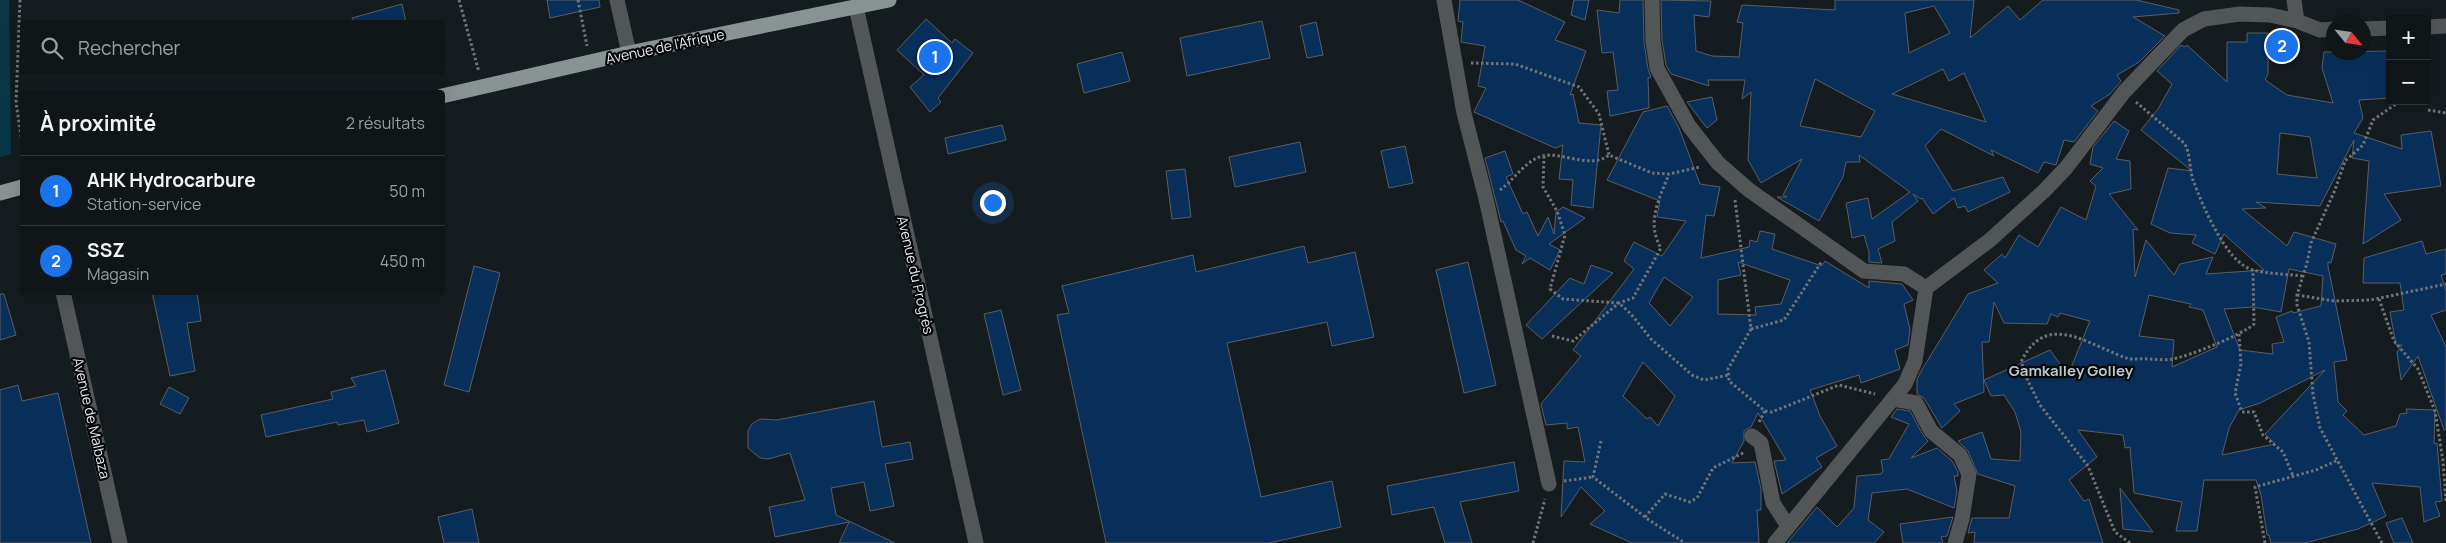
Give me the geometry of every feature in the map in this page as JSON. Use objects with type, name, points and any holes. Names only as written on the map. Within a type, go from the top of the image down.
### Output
[{"type":"main road","name":"Avenue de l'Afrique","points":[[445,95],[629,53],[889,0]]},
{"type":"main road","points":[[0,193],[20,188]]},
{"type":"street","points":[[617,0],[629,53]]},
{"type":"street","points":[[1444,0],[1464,113],[1486,199],[1549,484]]},
{"type":"street","points":[[1652,0],[1653,41],[1657,68],[1689,126],[1717,161],[1749,190],[1864,271],[1904,274],[1926,288]]},
{"type":"street","points":[[2294,0],[2297,21]]},
{"type":"street","name":"Avenue du Progrès","points":[[856,7],[976,543]]},
{"type":"street","points":[[1775,543],[1905,384],[1915,361],[1926,288],[1990,240],[2066,168],[2124,92],[2183,30],[2204,19],[2270,15],[2297,21],[2320,30],[2326,30]]},
{"type":"street","points":[[2431,27],[2446,26]]},
{"type":"street","points":[[2371,29],[2386,28]]},
{"type":"street","name":"Avenue de Malbaza","points":[[64,295],[120,543]]},
{"type":"street","points":[[1893,399],[1916,403],[1931,431],[1960,455],[1966,466],[1969,474],[1967,491],[1955,543]]},
{"type":"street","points":[[1752,436],[1761,443],[1773,503],[1788,526]]},
{"type":"path","points":[[20,0],[16,102],[20,129]]},
{"type":"path","points":[[460,0],[483,86]]},
{"type":"path","points":[[578,0],[591,62]]},
{"type":"path","points":[[1455,62],[1515,64],[1579,87],[1599,114],[1609,155]]},
{"type":"path","points":[[2124,92],[2184,143],[2187,148],[2196,185],[2216,229],[2234,257],[2254,270],[2302,276]]},
{"type":"path","points":[[2382,543],[2318,421],[2313,394],[2309,342],[2298,312],[2296,296],[2311,243],[2335,190],[2345,161],[2363,145],[2373,120],[2394,105]]},
{"type":"path","points":[[2428,110],[2446,113]]},
{"type":"path","points":[[1486,199],[1509,184],[1526,166],[1544,156],[1603,160],[1609,155]]},
{"type":"path","points":[[1609,155],[1652,173],[1669,174],[1717,161]]},
{"type":"path","points":[[1544,156],[1543,187],[1557,211],[1565,235],[1550,289],[1563,299],[1618,304],[1631,314],[1651,339],[1692,375],[1704,380],[1729,375]]},
{"type":"path","points":[[1552,336],[1573,341],[1618,304],[1633,298],[1661,248],[1654,237],[1655,211],[1669,174]]},
{"type":"path","points":[[1732,175],[1751,329],[1728,369],[1729,381],[1765,411],[1778,410],[1839,385],[1893,399]]},
{"type":"path","points":[[1751,329],[1784,320],[1830,247]]},
{"type":"path","points":[[2130,543],[2115,532],[2088,466],[2040,405],[2022,366],[2026,354],[2042,339],[2054,334],[2074,336],[2132,359],[2172,359],[2239,334],[2254,324],[2254,270]]},
{"type":"path","points":[[2296,296],[2334,301],[2379,299],[2446,284]]},
{"type":"path","points":[[2379,299],[2394,342],[2418,369],[2435,411],[2443,461],[2446,502]]},
{"type":"path","points":[[2239,334],[2241,364],[2235,393],[2242,412],[2254,412],[2263,435],[2282,452],[2293,476]]},
{"type":"path","points":[[1645,517],[1664,494],[1684,502],[1690,502],[1696,498],[1713,468],[1744,454],[1765,411]]},
{"type":"path","points":[[1601,441],[1593,477],[1645,517],[1685,543]]},
{"type":"path","points":[[2265,543],[2255,487],[2316,470],[2338,460]]},
{"type":"shaded area","points":[[0,0],[9,0],[11,154],[0,157]]},
{"type":"building","points":[[547,0],[599,0],[600,7],[550,18]]},
{"type":"building","points":[[1460,0],[1518,0],[1565,22],[1555,40],[1586,51],[1570,95],[1573,94],[1579,123],[1601,125],[1593,208],[1571,205],[1573,180],[1559,179],[1563,145],[1555,148],[1474,112],[1486,88],[1478,86],[1485,46],[1461,42],[1463,22],[1458,21]]},
{"type":"building","points":[[1574,0],[1589,0],[1585,20],[1571,15]]},
{"type":"building","points":[[1620,0],[1643,0],[1644,42],[1651,77],[1648,78],[1649,108],[1610,116],[1607,91],[1618,90],[1613,52],[1602,53],[1597,10],[1619,13]]},
{"type":"building","points":[[1661,0],[1711,1],[1709,17],[1694,15],[1696,51],[1712,56],[1739,57],[1743,23],[1737,22],[1742,5],[1835,10],[1835,0],[1974,0],[1970,38],[2008,6],[2020,20],[2043,0],[2136,0],[2179,10],[2179,13],[2133,17],[2165,36],[2139,62],[2117,75],[2121,81],[2110,94],[2091,106],[2098,111],[2074,142],[2064,140],[2056,165],[2044,162],[2038,173],[1991,150],[1994,156],[1941,129],[1925,146],[1953,191],[2003,177],[2010,192],[1968,212],[1965,206],[1958,208],[1954,198],[1933,214],[1922,198],[1913,194],[1918,201],[1892,222],[1895,241],[1878,249],[1882,263],[1869,262],[1869,252],[1864,235],[1852,238],[1846,203],[1868,198],[1872,219],[1910,192],[1859,155],[1860,162],[1846,162],[1843,177],[1819,221],[1777,197],[1787,197],[1783,195],[1802,159],[1761,183],[1748,160],[1751,92],[1742,99],[1745,80],[1708,80],[1709,86],[1671,74],[1666,65],[1662,40]],"holes":[[[1934,6],[1950,33],[1909,53],[1905,13]],[[1943,69],[1949,81],[1964,73],[1986,122],[1892,94]],[[1815,79],[1875,111],[1861,137],[1800,126]]]},
{"type":"building","points":[[402,4],[406,20],[352,20],[352,18]]},
{"type":"building","points":[[926,19],[952,43],[955,39],[973,53],[938,98],[941,102],[930,112],[910,87],[924,75],[897,50]]},
{"type":"building","points":[[1262,21],[1270,58],[1187,76],[1180,38]]},
{"type":"building","points":[[1316,22],[1323,55],[1307,58],[1300,26]]},
{"type":"building","points":[[2247,33],[2268,33],[2268,74],[2265,79],[2287,95],[2333,103],[2322,68],[2324,52],[2326,52],[2326,60],[2371,60],[2371,51],[2386,51],[2386,98],[2359,100],[2363,118],[2354,133],[2402,149],[2401,135],[2431,131],[2441,186],[2384,194],[2401,220],[2363,244],[2369,161],[2352,158],[2354,140],[2320,206],[2256,202],[2266,208],[2242,209],[2287,246],[2294,232],[2336,244],[2331,263],[2328,262],[2328,266],[2347,360],[2334,362],[2338,402],[2347,411],[2343,415],[2364,435],[2396,426],[2400,414],[2407,413],[2406,409],[2435,410],[2434,444],[2437,443],[2442,501],[2435,502],[2440,516],[2424,522],[2420,487],[2372,483],[2386,516],[2358,529],[2305,543],[2271,543],[2269,535],[2267,535],[2261,495],[2256,480],[2204,480],[2197,531],[2176,531],[2182,502],[2134,493],[2130,447],[2125,448],[2123,435],[2078,430],[2097,457],[2069,480],[2084,501],[2089,499],[2103,543],[1974,543],[1975,532],[1968,533],[1972,518],[2009,518],[2015,486],[1978,474],[1968,451],[1958,441],[1982,432],[1991,459],[2020,461],[2021,432],[2015,412],[2004,395],[1991,396],[1984,380],[2050,350],[2068,375],[2090,321],[2060,313],[2058,317],[2051,314],[2047,324],[2004,323],[1994,302],[1989,342],[1982,342],[1984,392],[1954,404],[1960,411],[1942,428],[1924,398],[1917,394],[1917,380],[1968,294],[1998,283],[1984,270],[2002,254],[2005,258],[2019,235],[2038,247],[2061,207],[2086,220],[2096,186],[2090,181],[2103,168],[2090,164],[2093,147],[2114,121],[2129,131],[2116,159],[2130,161],[2131,189],[2109,194],[2138,230],[2133,229],[2135,277],[2146,240],[2174,275],[2180,264],[2213,257],[2206,274],[2264,270],[2224,234],[2215,254],[2192,243],[2196,235],[2170,233],[2151,224],[2168,168],[2192,171],[2141,130],[2158,109],[2172,84],[2157,71],[2181,45],[2185,47],[2187,45],[2227,82],[2227,42],[2247,42]],"holes":[[[2280,133],[2310,137],[2317,178],[2277,174]],[[2289,269],[2323,276],[2321,306],[2293,313],[2292,311],[2276,317],[2284,342],[2272,344],[2273,354],[2240,350],[2224,309],[2253,307],[2281,312]],[[2149,295],[2191,304],[2189,307],[2203,310],[2217,347],[2172,367],[2174,340],[2139,336]],[[2325,370],[2265,434],[2275,444],[2222,455],[2229,428],[2239,410],[2260,403]]]},
{"type":"building","points":[[1122,52],[1130,81],[1084,93],[1077,64]]},
{"type":"building","points":[[1712,97],[1717,120],[1707,128],[1687,102]]},
{"type":"building","points":[[1667,106],[1679,128],[1700,184],[1720,187],[1714,216],[1706,215],[1701,258],[1749,247],[1750,240],[1757,242],[1760,231],[1775,234],[1772,249],[1822,266],[1825,261],[1869,288],[1869,281],[1902,284],[1913,300],[1904,304],[1910,330],[1908,345],[1895,350],[1900,369],[1861,383],[1859,375],[1810,390],[1820,416],[1837,446],[1816,458],[1822,467],[1782,494],[1774,461],[1786,460],[1758,413],[1751,427],[1744,431],[1744,441],[1732,463],[1755,462],[1761,489],[1761,510],[1757,510],[1759,543],[1632,543],[1590,524],[1605,511],[1581,487],[1561,517],[1564,461],[1585,462],[1578,427],[1567,429],[1567,423],[1546,425],[1541,404],[1581,356],[1573,350],[1634,269],[1624,261],[1634,242],[1662,256],[1686,221],[1657,217],[1660,201],[1607,180],[1643,112]],"holes":[[[1738,262],[1790,280],[1781,304],[1755,307],[1756,315],[1718,314],[1718,280],[1741,275]],[[1664,277],[1693,297],[1670,326],[1649,303]],[[1643,362],[1675,396],[1658,426],[1650,417],[1647,419],[1623,396]]]},
{"type":"building","points":[[1002,125],[1006,140],[948,154],[945,138]]},
{"type":"building","points":[[1300,142],[1306,172],[1235,187],[1229,157]]},
{"type":"building","points":[[1405,146],[1413,183],[1389,188],[1381,151]]},
{"type":"building","points":[[1505,151],[1513,174],[1506,177],[1523,214],[1527,212],[1538,236],[1548,217],[1554,234],[1556,212],[1563,207],[1585,218],[1549,244],[1560,250],[1550,270],[1530,258],[1522,264],[1526,256],[1516,250],[1503,221],[1501,222],[1485,158]]},
{"type":"building","points":[[1185,169],[1191,217],[1172,219],[1166,171]]},
{"type":"building","points":[[2422,241],[2426,254],[2446,249],[2446,274],[2441,275],[2446,291],[2446,310],[2431,315],[2446,347],[2446,430],[2444,430],[2418,356],[2401,380],[2397,352],[2402,345],[2396,345],[2390,312],[2404,310],[2400,283],[2363,283],[2364,258]]},
{"type":"building","points":[[1304,246],[1308,263],[1355,252],[1374,337],[1332,346],[1327,322],[1227,343],[1261,497],[1332,481],[1341,527],[1269,543],[1106,543],[1057,315],[1069,313],[1062,286],[1193,255],[1196,272]]},
{"type":"building","points":[[1468,262],[1496,385],[1464,393],[1436,270]]},
{"type":"building","points":[[1591,265],[1613,273],[1542,339],[1526,325],[1570,278],[1584,284]]},
{"type":"building","points":[[474,266],[500,273],[469,392],[444,385]]},
{"type":"building","points":[[0,294],[4,294],[16,335],[0,340]]},
{"type":"building","points":[[153,295],[197,295],[201,321],[187,323],[195,371],[170,376]]},
{"type":"building","points":[[1001,310],[1021,390],[1003,395],[984,314]]},
{"type":"building","points":[[385,370],[399,423],[367,432],[364,420],[338,425],[337,422],[266,437],[261,415],[333,399],[331,392],[356,386],[351,378]]},
{"type":"building","points":[[18,385],[22,401],[58,393],[91,543],[0,543],[0,390]]},
{"type":"building","points":[[169,387],[189,398],[180,414],[160,404]]},
{"type":"building","points":[[874,401],[882,447],[910,442],[913,459],[885,464],[894,506],[870,511],[864,482],[831,488],[836,515],[895,543],[839,543],[849,522],[775,537],[769,507],[805,500],[790,453],[768,459],[760,458],[748,448],[748,431],[752,424],[760,419],[777,420]]},
{"type":"building","points":[[1897,409],[1910,411],[1928,441],[1911,458],[1937,448],[1952,461],[1958,472],[1958,476],[1954,476],[1957,491],[1954,508],[1907,489],[1872,493],[1868,520],[1884,532],[1874,543],[1787,543],[1817,507],[1837,527],[1854,508],[1857,476],[1881,474],[1883,471],[1881,460],[1889,459],[1909,424],[1891,417]]},
{"type":"building","points":[[1514,462],[1519,491],[1460,502],[1472,543],[1445,543],[1434,507],[1392,515],[1387,486]]},
{"type":"building","points":[[2120,488],[2153,532],[2123,529]]},
{"type":"building","points":[[472,509],[479,543],[444,543],[438,517]]},
{"type":"building","points":[[1953,517],[1947,536],[1941,537],[1943,543],[1903,543],[1900,524]]},
{"type":"building","points":[[2402,518],[2413,543],[2394,543],[2386,523]]},
{"type":"place","name":"SSZ","points":[[2282,46]]},
{"type":"place","name":"AHK Hydrocarbure","points":[[935,57]]},
{"type":"district","name":"Gamkalley Golley","points":[[2071,370]]}]
